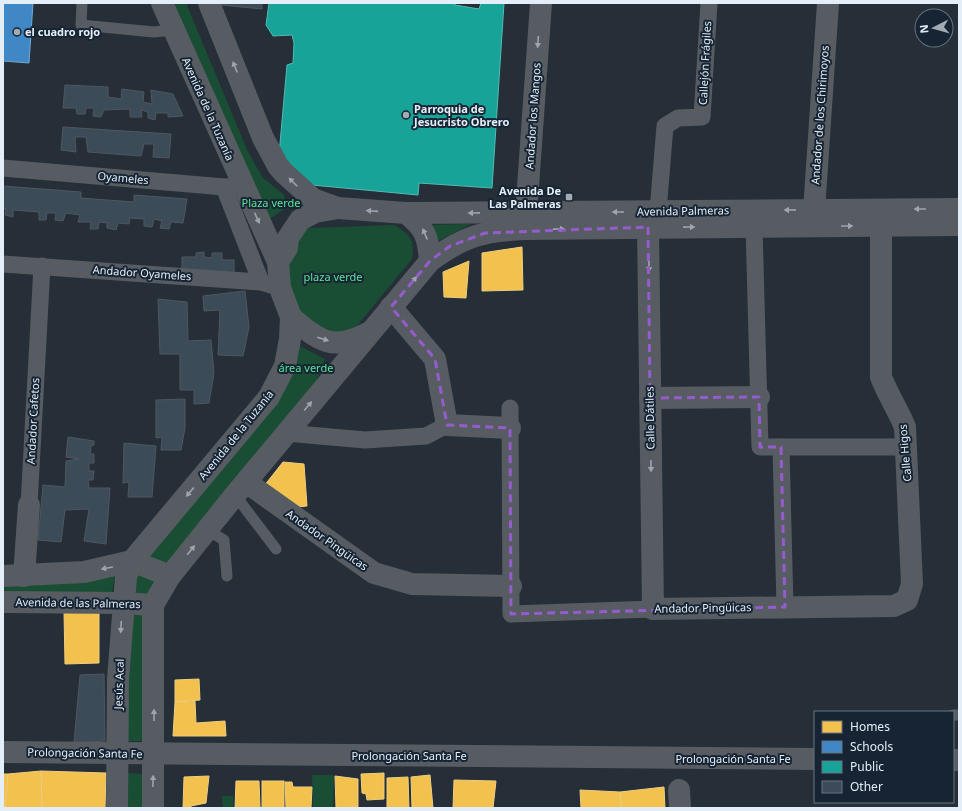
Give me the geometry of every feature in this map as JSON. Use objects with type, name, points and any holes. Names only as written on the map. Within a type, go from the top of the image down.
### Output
[{"type":"street","name":"Avenida de la Tuzanía","points":[[132,561],[269,397],[285,366],[290,339],[291,317],[271,284],[278,262],[233,187],[162,3]]},
{"type":"street","points":[[153,808],[153,605],[170,576],[240,488],[430,261],[426,233],[419,224],[406,214],[338,208],[313,199],[294,184],[278,166],[263,138],[209,3]]},
{"type":"street","name":"Andador los Mangos","points":[[526,221],[541,3]]},
{"type":"street","name":"Callejón Frágiles","points":[[653,219],[665,126],[678,118],[702,117],[709,3]]},
{"type":"street","name":"Andador de los Chirimoyos","points":[[813,218],[828,3]]},
{"type":"street","name":"Oyameles","points":[[3,168],[233,187]]},
{"type":"street","points":[[233,187],[271,284]]},
{"type":"street","points":[[278,262],[287,248],[288,238],[300,220],[315,212],[338,208]]},
{"type":"street","name":"Avenida Palmeras","points":[[406,214],[526,221],[813,218],[959,209]]},
{"type":"street","name":"Avenida Palmeras","points":[[653,219],[754,226],[813,218],[881,226],[959,225]]},
{"type":"street","name":"Calle Dátiles","points":[[653,219],[650,398],[653,609]]},
{"type":"street","name":"Avenida Palmeras","points":[[430,261],[450,246],[470,237],[526,221]]},
{"type":"street","points":[[754,226],[760,447],[906,447]]},
{"type":"street","name":"Calle Higos","points":[[881,226],[881,377],[887,393],[898,408],[905,427],[912,584],[906,600],[894,606]]},
{"type":"street","name":"Andador Oyameles","points":[[3,264],[271,284]]},
{"type":"street","name":"Andador Cafetos","points":[[24,576],[42,266]]},
{"type":"street","points":[[391,307],[435,359],[447,425]]},
{"type":"street","points":[[291,317],[313,336],[333,342],[353,341],[370,332]]},
{"type":"street","points":[[650,398],[759,396]]},
{"type":"street","points":[[286,433],[365,440],[426,436],[447,425],[510,418],[511,586]]},
{"type":"street","points":[[781,447],[785,607]]},
{"type":"street","name":"Andador Pingüicas","points":[[240,488],[374,573],[412,584],[511,586],[511,614],[653,609],[894,606]]},
{"type":"street","points":[[3,576],[84,572],[132,561],[170,576]]},
{"type":"street","name":"Jesús Acal","points":[[117,808],[118,679],[126,577],[132,561]]},
{"type":"street","name":"Avenida de las Palmeras","points":[[3,602],[123,603],[153,605]]},
{"type":"street","name":"Prolongación Santa Fe","points":[[3,752],[814,759]]},
{"type":"lane","points":[[82,3],[81,25],[154,32],[173,30]]},
{"type":"lane","points":[[240,488],[276,549]]},
{"type":"lane","points":[[207,530],[224,540],[227,576]]},
{"type":"highlighted area","points":[[648,227],[650,398],[759,397],[760,447],[781,447],[785,607],[511,614],[510,428],[447,425],[435,359],[391,307],[430,261],[450,246],[485,233]]},
{"type":"green space","name":"Plaza verde","points":[[173,3],[186,3],[248,152],[263,178],[283,194],[289,206],[265,222]]},
{"type":"green space","points":[[471,224],[434,243],[427,225]]},
{"type":"green space","name":"plaza verde","points":[[394,225],[404,231],[410,238],[413,247],[412,259],[356,327],[335,338],[291,317],[287,248],[292,231],[310,228]]},
{"type":"green space","name":"área verde","points":[[298,345],[325,359],[313,390],[171,572],[142,563]]},
{"type":"green space","points":[[137,571],[159,579],[153,596],[134,595]]},
{"type":"green space","points":[[115,576],[112,592],[3,594],[3,583]]},
{"type":"green space","points":[[128,613],[145,614],[147,741],[121,741]]},
{"type":"green space","points":[[125,773],[146,774],[145,808],[125,808]]},
{"type":"green space","points":[[312,775],[334,775],[333,808],[313,808]]},
{"type":"green space","points":[[222,796],[233,796],[233,808],[223,808]]},
{"type":"building: Homes","points":[[522,247],[523,290],[482,291],[482,253]]},
{"type":"building: Homes","points":[[469,261],[466,298],[444,297],[443,272]]},
{"type":"building: Homes","points":[[283,462],[304,464],[307,506],[287,508],[264,486]]},
{"type":"building: Homes","points":[[64,612],[99,613],[99,663],[65,664]]},
{"type":"building: Homes","points":[[199,679],[200,700],[175,702],[175,680]]},
{"type":"building: Homes","points":[[195,701],[196,723],[225,721],[226,736],[173,736],[175,702]]},
{"type":"building: Homes","points":[[41,771],[106,773],[105,808],[42,808]]},
{"type":"building: Homes","points":[[41,771],[42,808],[5,808],[8,774]]},
{"type":"building: Homes","points":[[384,773],[384,799],[367,800],[366,794],[362,793],[361,774]]},
{"type":"building: Homes","points":[[3,774],[8,774],[5,808],[3,808]]},
{"type":"building: Homes","points":[[430,775],[433,808],[412,808],[411,777]]},
{"type":"building: Homes","points":[[209,776],[206,803],[191,806],[191,808],[183,808],[184,777]]},
{"type":"building: Homes","points":[[335,776],[358,779],[358,808],[336,808]]},
{"type":"building: Homes","points":[[408,777],[409,808],[387,808],[387,778]]},
{"type":"building: Homes","points":[[454,780],[496,781],[493,808],[453,808]]},
{"type":"building: Homes","points":[[236,781],[259,781],[260,808],[235,808]]},
{"type":"building: Homes","points":[[262,781],[284,781],[284,808],[262,808]]},
{"type":"building: Homes","points":[[285,782],[292,782],[293,787],[312,787],[311,808],[286,808]]},
{"type":"building: Homes","points":[[664,787],[665,808],[621,808],[620,792]]},
{"type":"building: Homes","points":[[580,790],[620,792],[621,808],[581,808]]},
{"type":"building: Schools","name":"el cuadro rojo","points":[[3,3],[33,3],[29,63],[3,61]]},
{"type":"building: Public","name":"Parroquia de Jesucristo Obrero","points":[[269,3],[455,3],[455,5],[479,9],[481,3],[504,3],[492,188],[419,183],[418,195],[312,185],[278,166],[287,65],[293,63],[294,43],[292,35],[273,36],[266,25]]},
{"type":"building: Other","points":[[220,3],[262,3],[262,9],[220,5]]},
{"type":"building: Other","points":[[65,85],[108,87],[108,97],[121,99],[122,89],[144,92],[143,102],[152,104],[151,90],[173,94],[183,116],[168,117],[168,113],[156,113],[155,120],[148,118],[148,112],[141,110],[142,117],[130,117],[130,109],[104,110],[101,117],[93,116],[94,108],[86,108],[85,114],[77,114],[76,108],[63,108]]},
{"type":"building: Other","points":[[63,127],[171,134],[169,158],[153,157],[154,144],[144,144],[141,156],[88,152],[86,137],[75,137],[76,152],[61,150]]},
{"type":"building: Other","points":[[3,186],[81,192],[81,198],[134,202],[134,195],[187,199],[183,223],[171,222],[169,229],[160,228],[162,221],[154,219],[152,227],[144,226],[144,219],[130,218],[129,224],[118,223],[116,230],[107,228],[107,223],[99,222],[98,229],[90,229],[91,222],[78,222],[80,215],[66,213],[63,221],[55,220],[56,213],[47,213],[46,220],[39,220],[39,212],[13,210],[13,217],[5,215],[6,209],[3,209]]},
{"type":"building: Other","points":[[204,252],[204,257],[212,258],[212,253],[222,253],[222,260],[234,260],[234,279],[182,274],[182,257],[196,257],[196,253]]},
{"type":"building: Other","points":[[245,291],[249,327],[243,356],[218,355],[220,310],[204,311],[203,296]]},
{"type":"building: Other","points":[[158,299],[187,302],[188,341],[211,340],[214,373],[209,403],[194,404],[194,390],[180,390],[180,354],[160,354]]},
{"type":"building: Other","points":[[185,399],[185,428],[181,450],[161,450],[162,437],[156,438],[156,400]]},
{"type":"building: Other","points":[[68,437],[94,441],[94,445],[91,446],[90,454],[94,454],[94,463],[89,463],[89,471],[94,471],[93,480],[88,480],[89,488],[110,488],[106,544],[84,541],[89,509],[65,510],[61,542],[38,540],[43,485],[65,487],[66,461],[79,459],[66,457]]},
{"type":"building: Other","points":[[124,443],[156,446],[152,497],[128,497],[129,482],[123,483]]},
{"type":"building: Other","points":[[104,674],[105,741],[74,743],[80,675]]},
{"type":"place","name":"el cuadro rojo","points":[[17,32]]},
{"type":"place","name":"Parroquia de Jesucristo Obrero","points":[[406,115]]},
{"type":"place","name":"Avenida De Las Palmeras","points":[[569,197]]}]
